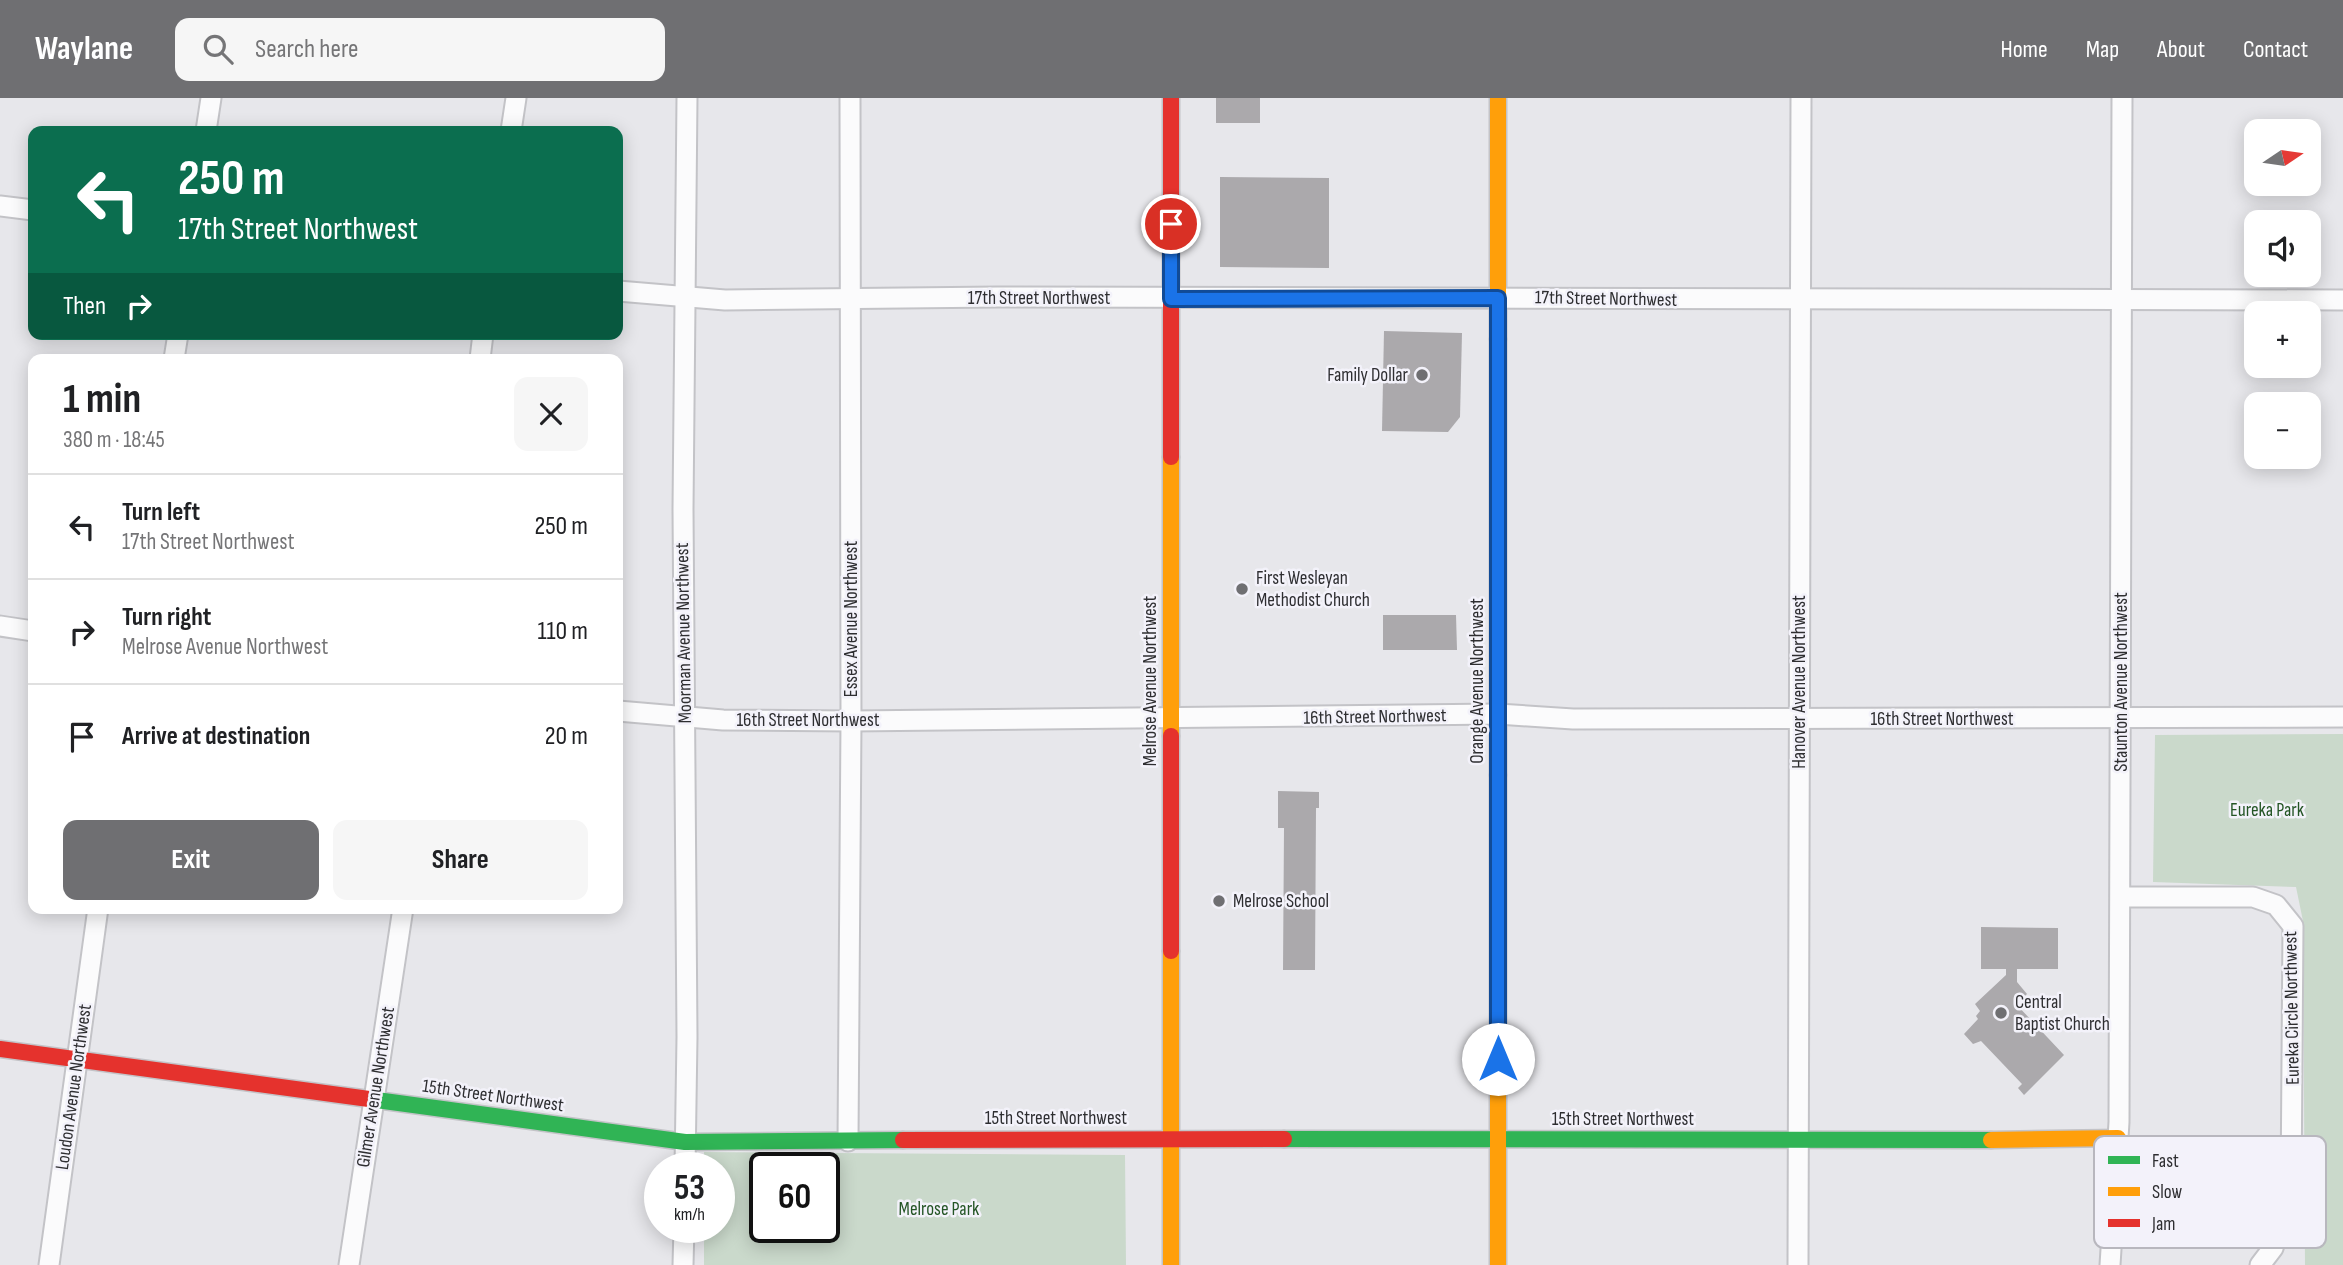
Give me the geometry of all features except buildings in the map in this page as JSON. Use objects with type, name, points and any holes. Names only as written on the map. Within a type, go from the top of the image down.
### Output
[{"type":"street","points":[[207,126],[211,98]]},
{"type":"street","points":[[512,126],[516,98]]},
{"type":"street","name":"Moorman Avenue Northwest","points":[[685,1152],[687,98]]},
{"type":"street","name":"Essex Avenue Northwest","points":[[848,1141],[851,721],[850,98]]},
{"type":"street","name":"Melrose Avenue Northwest","points":[[1171,98],[1171,1265]]},
{"type":"street","name":"Orange Avenue Northwest","points":[[1498,98],[1498,1265]]},
{"type":"street","name":"Hanover Avenue Northwest","points":[[1798,1265],[1801,98]]},
{"type":"street","name":"Staunton Avenue Northwest","points":[[2118,1136],[2122,98]]},
{"type":"street","points":[[0,206],[28,209]]},
{"type":"street","name":"17th Street Northwest","points":[[623,292],[686,298],[850,299],[2343,300]]},
{"type":"street","points":[[0,626],[28,630]]},
{"type":"street","name":"16th Street Northwest","points":[[623,712],[684,718],[851,721],[1498,715],[1573,719],[1800,720],[2343,717]]},
{"type":"street","name":"Eureka Circle Northwest","points":[[2121,897],[2253,897],[2276,905],[2293,926],[2291,1136]]},
{"type":"street","name":"Loudon Avenue Northwest","points":[[49,1265],[97,914]]},
{"type":"street","name":"Gilmer Avenue Northwest","points":[[349,1265],[402,914]]},
{"type":"street","name":"15th Street Northwest","points":[[0,1049],[685,1142],[2094,1138]]},
{"type":"street","points":[[683,1265],[684,1243]]},
{"type":"street","name":"Eureka Circle Northwest","points":[[2260,1265],[2273,1248]]},
{"type":"green space","name":"Eureka Park","points":[[2343,734],[2343,1265],[2305,1265],[2305,1248],[2326,1248],[2326,1136],[2304,1136],[2303,921],[2296,887],[2153,882],[2155,735]]},
{"type":"green space","name":"Melrose Park","points":[[735,1152],[749,1152],[749,1243],[840,1243],[840,1153],[1125,1155],[1126,1265],[704,1265],[704,1243],[735,1243]]},
{"type":"traffic: fast","points":[[1498,339],[1498,775]]},
{"type":"traffic: fast","points":[[369,1099],[685,1142],[903,1140]]},
{"type":"traffic: fast","points":[[1284,1139],[1991,1140]]},
{"type":"traffic: slow","points":[[1498,98],[1498,339]]},
{"type":"traffic: slow","points":[[1171,457],[1171,736]]},
{"type":"traffic: slow","points":[[1498,775],[1498,1265]]},
{"type":"traffic: slow","points":[[1171,951],[1171,1265]]},
{"type":"traffic: slow","points":[[1991,1140],[2094,1138]]},
{"type":"traffic: jam","points":[[1171,98],[1171,457]]},
{"type":"traffic: jam","points":[[1171,736],[1171,951]]},
{"type":"traffic: jam","points":[[0,1049],[369,1099]]},
{"type":"traffic: jam","points":[[903,1140],[1284,1139]]},
{"type":"place","name":"Family Dollar","points":[[1422,375]]},
{"type":"place","name":"First Wesleyan Methodist Church","points":[[1242,589]]},
{"type":"place","name":"Melrose School","points":[[1219,901]]},
{"type":"place","name":"Central Baptist Church","points":[[2001,1013]]},
{"type":"route","points":[[1171,224],[1171,299],[1498,298],[1498,1059]]}]
